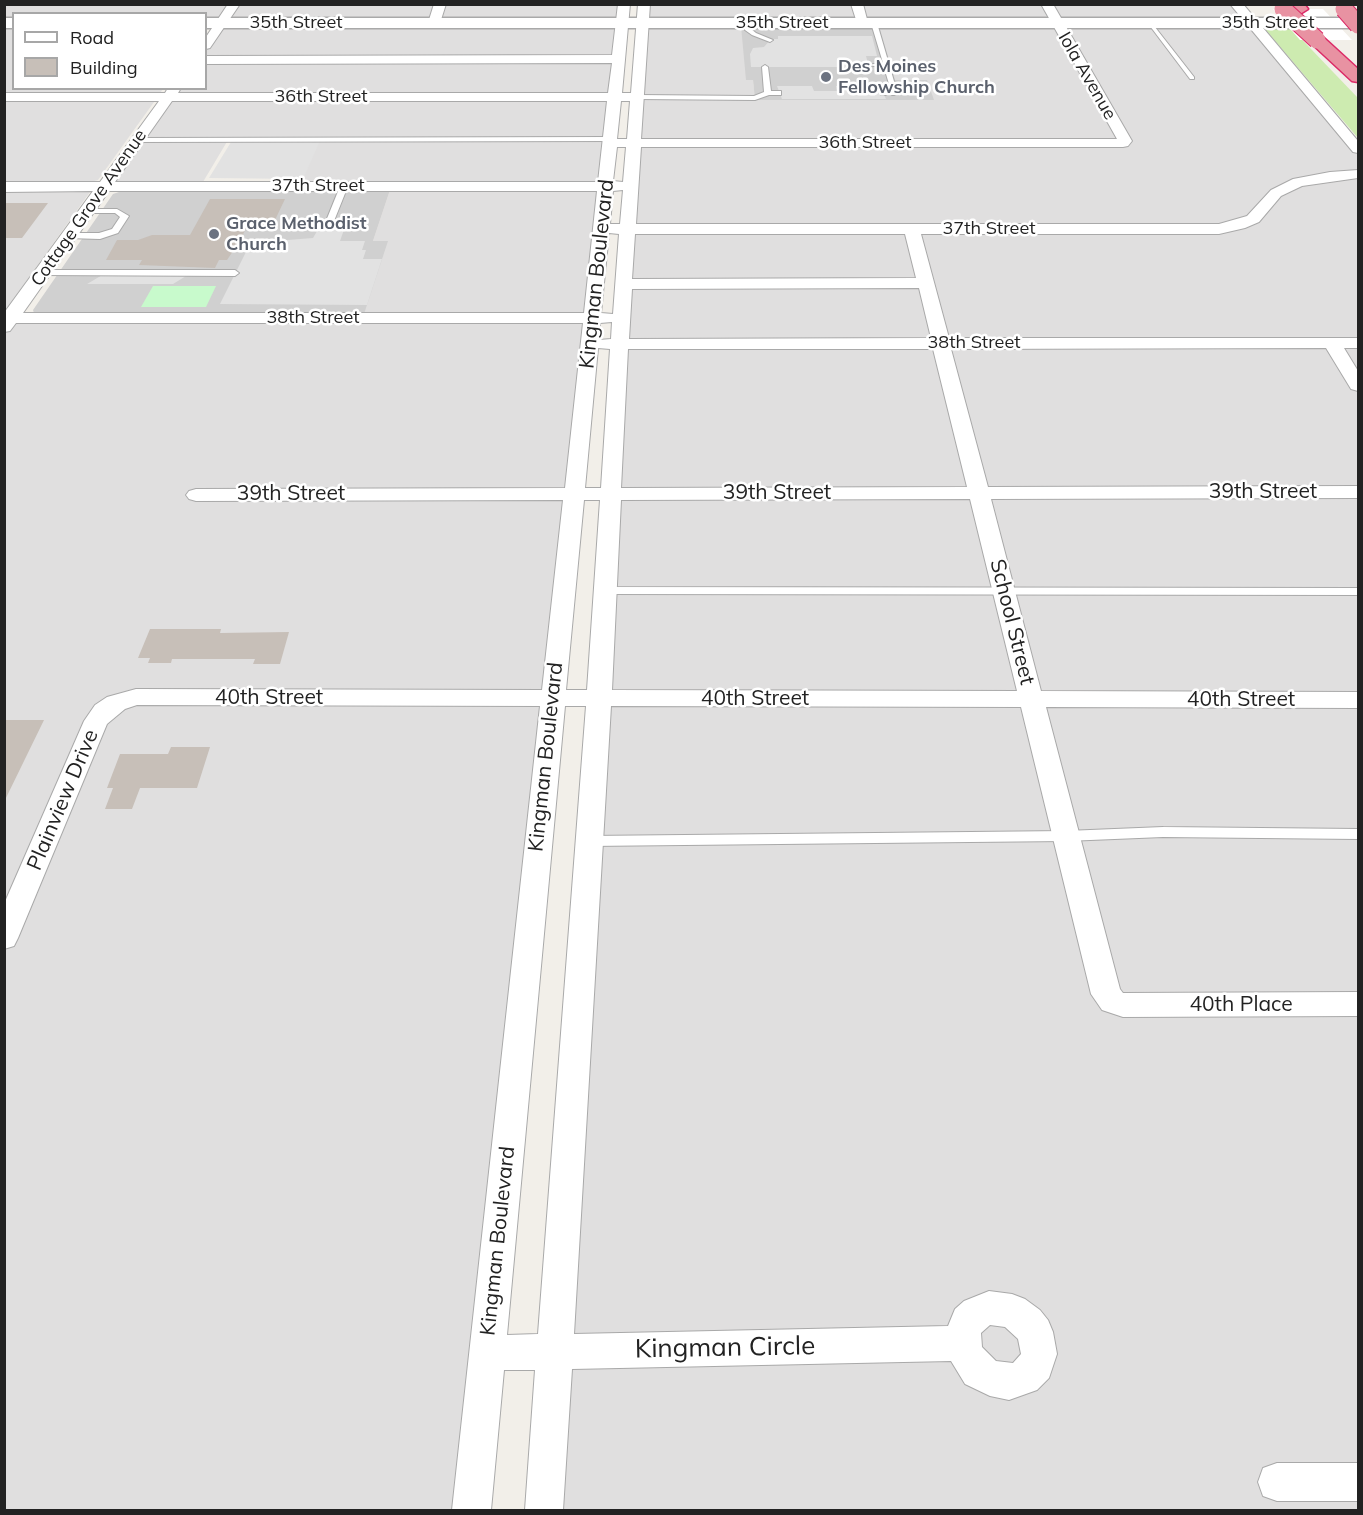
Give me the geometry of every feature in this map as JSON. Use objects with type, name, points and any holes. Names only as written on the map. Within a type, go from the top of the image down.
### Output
[{"type":"highway","points":[[1290,7],[1359,75]]},
{"type":"highway","points":[[1342,7],[1359,24]]},
{"type":"street","points":[[207,42],[213,23],[234,4]]},
{"type":"street","points":[[434,23],[440,4]]},
{"type":"street","points":[[857,4],[868,23]]},
{"type":"street","name":"Iola Avenue","points":[[1047,4],[1125,141],[1119,144]]},
{"type":"street","points":[[1236,4],[1359,149]]},
{"type":"street","name":"35th Street","points":[[213,23],[434,23],[634,14],[747,23],[1359,24]]},
{"type":"street","name":"Kingman Boulevard","points":[[627,97],[619,59],[634,14]]},
{"type":"street","name":"Kingman Boulevard","points":[[544,1510],[606,591],[627,229],[619,186],[619,142],[627,97],[634,14]]},
{"type":"street","points":[[207,60],[619,59]]},
{"type":"street","name":"36th Street","points":[[4,98],[172,93],[627,97]]},
{"type":"street","name":"Cottage Grove Avenue","points":[[7,321],[172,93]]},
{"type":"street","name":"36th Street","points":[[619,142],[1119,144]]},
{"type":"street","name":"37th Street","points":[[602,229],[1219,229],[1239,225],[1253,219],[1276,193],[1298,182],[1359,174]]},
{"type":"street","name":"Kingman Boulevard","points":[[471,1510],[552,698],[602,229],[619,186]]},
{"type":"street","name":"37th Street","points":[[4,187],[619,186]]},
{"type":"street","name":"School Street","points":[[912,229],[1106,994],[1113,1002],[1123,1005]]},
{"type":"street","points":[[623,284],[926,283]]},
{"type":"street","name":"38th Street","points":[[7,321],[621,318]]},
{"type":"street","points":[[1332,343],[1359,385]]},
{"type":"street","name":"38th Street","points":[[590,344],[1359,343]]},
{"type":"street","name":"39th Street","points":[[196,495],[1359,492]]},
{"type":"street","name":"Plainview Drive","points":[[4,938],[96,721],[104,711],[117,703],[136,697],[151,698]]},
{"type":"street","name":"40th Street","points":[[151,698],[1359,700]]},
{"type":"street","name":"40th Place","points":[[1123,1005],[1359,1004]]},
{"type":"street","name":"Kingman Circle","points":[[486,1353],[963,1344]]},
{"type":"street","points":[[1277,1482],[1359,1482]]},
{"type":"lane","points":[[747,23],[748,30],[770,40]]},
{"type":"lane","points":[[868,23],[895,93],[884,93]]},
{"type":"lane","points":[[1149,23],[1192,78]]},
{"type":"lane","points":[[869,65],[886,65]]},
{"type":"lane","points":[[765,67],[768,93]]},
{"type":"lane","points":[[627,97],[755,98],[768,93],[778,93]]},
{"type":"lane","points":[[138,140],[619,142]]},
{"type":"lane","points":[[330,221],[344,186]]},
{"type":"lane","points":[[69,236],[100,236],[116,231],[126,216],[117,211],[87,211]]},
{"type":"lane","points":[[43,273],[235,273]]},
{"type":"lane","points":[[606,591],[1359,592]]},
{"type":"lane","points":[[589,841],[1066,836],[1163,832],[1359,834]]},
{"type":"shaded area","points":[[5,4],[624,5],[471,1510],[5,1510],[5,327],[11,318],[387,241],[373,241],[391,187],[300,186],[228,140],[200,187],[104,187],[174,90],[207,90],[207,44],[220,24],[207,23],[207,12],[12,12],[12,23],[5,23]]},
{"type":"shaded area","points":[[644,5],[1236,5],[1358,149],[1358,1510],[544,1510]],"holes":[[[753,80],[927,80],[755,99]]]},
{"type":"shaded area","points":[[4,26],[12,26],[12,90],[162,90],[160,93],[5,94]]},
{"type":"shaded area","points":[[741,26],[879,26],[895,80],[927,80],[934,100],[755,100],[753,80],[746,80]]},
{"type":"shaded area","points":[[778,36],[872,36],[877,56],[866,56],[869,67],[751,67],[750,54],[753,48],[764,47],[771,39],[778,39]]},
{"type":"shaded area","points":[[777,86],[812,86],[814,91],[837,91],[836,86],[880,86],[886,99],[782,99]]},
{"type":"shaded area","points":[[4,101],[154,102],[98,180],[5,183]]},
{"type":"shaded area","points":[[320,141],[303,179],[209,178],[231,142]]},
{"type":"shaded area","points":[[5,190],[90,192],[5,311]]},
{"type":"shaded area","points":[[125,190],[390,190],[373,241],[388,241],[364,314],[34,313],[33,310],[113,194]]},
{"type":"shaded area","points":[[323,221],[347,221],[340,241],[365,241],[362,250],[366,250],[363,259],[382,259],[367,305],[220,304],[246,252],[275,241],[313,238]]},
{"type":"shaded area","points":[[104,270],[176,270],[175,272],[191,273],[173,284],[87,284],[104,274],[102,273]]},
{"type":"green space","points":[[1288,25],[1358,98],[1358,138],[1264,28]]},
{"type":"green space","points":[[153,286],[216,286],[206,307],[141,307]]},
{"type":"pier","points":[[1273,9],[1323,9],[1352,40],[1300,40]]},
{"type":"building","name":"Grace Methodist Church","points":[[210,199],[285,199],[275,220],[250,220],[235,251],[227,260],[219,260],[215,268],[139,265],[142,260],[106,260],[117,240],[138,240],[152,235],[190,235]]},
{"type":"building","points":[[4,203],[48,203],[22,238],[4,238]]},
{"type":"building","points":[[150,629],[221,629],[220,633],[289,632],[280,664],[253,664],[255,659],[172,659],[171,663],[148,663],[150,658],[138,658]]},
{"type":"building","points":[[4,720],[44,720],[4,802]]},
{"type":"building","points":[[171,747],[210,747],[197,788],[140,788],[132,809],[105,809],[113,788],[107,788],[120,754],[168,754]]},
{"type":"place","name":"Des Moines Fellowship Church","points":[[826,77]]},
{"type":"place","name":"Grace Methodist Church","points":[[214,234]]}]
